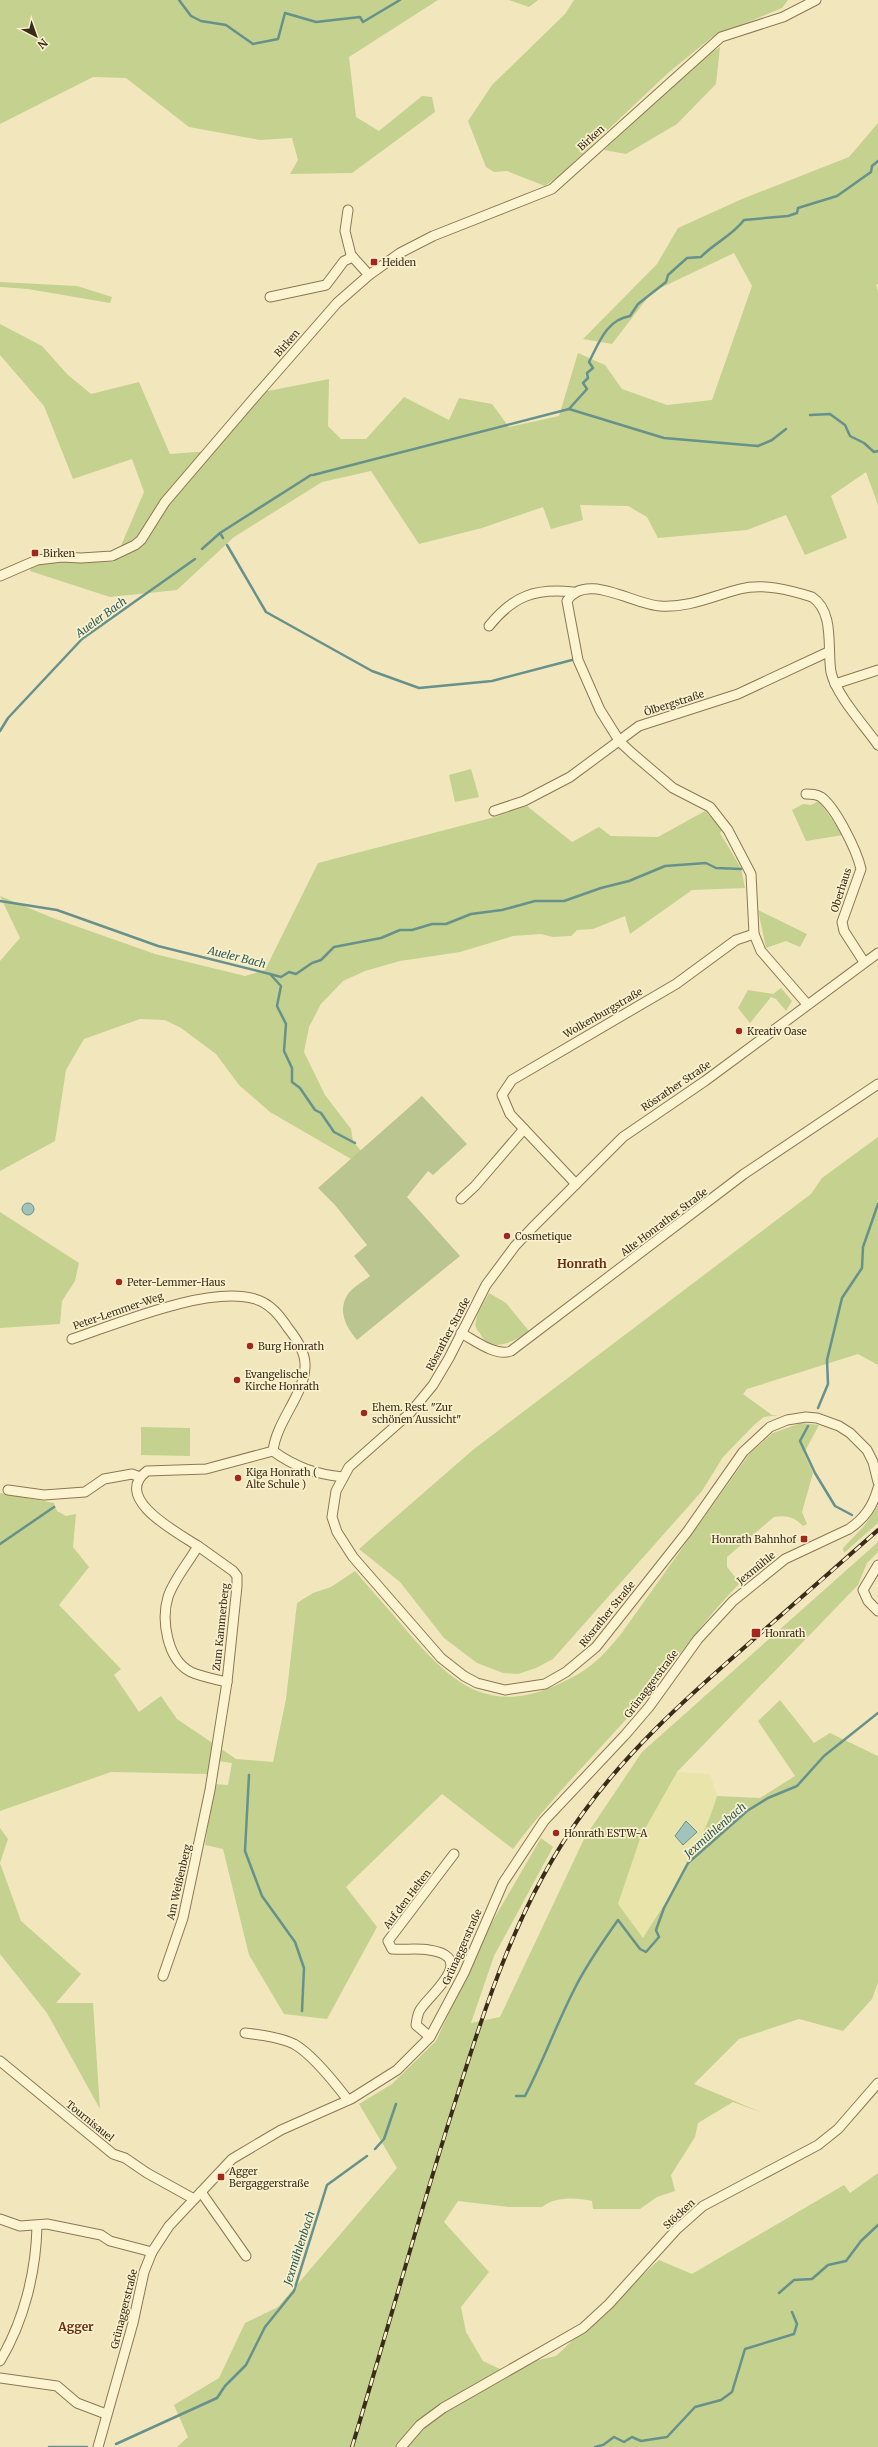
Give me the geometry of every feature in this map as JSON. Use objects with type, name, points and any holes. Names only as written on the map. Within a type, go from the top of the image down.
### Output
[{"type":"street","name":"Birken","points":[[0,576],[36,560],[62,556],[81,558],[112,556],[135,545],[141,540],[165,502],[337,302],[369,275],[400,253],[433,236],[552,188],[721,37],[783,16],[816,0]]},
{"type":"street","points":[[348,210],[346,231],[353,258],[369,275]]},
{"type":"street","points":[[270,297],[326,285],[344,261],[353,258]]},
{"type":"street","points":[[489,626],[510,603],[535,592],[574,592],[587,589],[604,590],[652,606],[680,607],[742,588],[761,586],[797,592],[819,602],[826,620],[828,652],[836,684],[878,745]]},
{"type":"street","points":[[574,592],[567,601],[578,660],[594,699],[620,742],[673,788],[710,807],[728,830],[751,874],[754,934],[761,951],[807,1004]]},
{"type":"street","name":"Ölbergstraße","points":[[494,811],[524,801],[570,777],[620,742],[639,726],[738,694],[828,652]]},
{"type":"street","points":[[836,684],[878,670]]},
{"type":"street","name":"Oberhaus","points":[[806,794],[814,794],[822,798],[842,827],[859,859],[861,868],[859,876],[842,922],[844,931],[864,962]]},
{"type":"street","name":"Wolkenburgstraße","points":[[576,1184],[510,1114],[502,1095],[512,1080],[676,984],[736,940],[754,934]]},
{"type":"street","name":"Rösrather Straße","points":[[878,953],[807,1004],[705,1082],[623,1136],[523,1237],[499,1265],[486,1285],[437,1378],[414,1408],[358,1457],[343,1477],[336,1491],[332,1517],[337,1532],[353,1556],[441,1658],[464,1676],[477,1683],[505,1690],[545,1684],[566,1672],[596,1647],[687,1532],[740,1456],[770,1427],[792,1419],[817,1418],[839,1426],[857,1438],[871,1457],[878,1482]]},
{"type":"street","name":"Alte Honrather Straße","points":[[460,1333],[498,1352],[505,1353],[511,1351],[757,1165],[878,1084]]},
{"type":"street","points":[[461,1199],[475,1186],[524,1129]]},
{"type":"street","name":"Peter-Lemmer-Weg","points":[[72,1339],[170,1305],[222,1297],[250,1298],[263,1302],[278,1314],[290,1330],[298,1344],[305,1364],[301,1383],[275,1437],[273,1451]]},
{"type":"street","points":[[8,1490],[44,1495],[86,1492],[104,1479],[132,1474],[140,1477],[147,1471],[206,1469],[273,1451],[290,1464],[313,1473],[343,1477]]},
{"type":"street","name":"Zum Kammerberg","points":[[140,1477],[136,1485],[137,1496],[144,1506],[225,1564],[237,1576],[227,1682],[210,1790]]},
{"type":"street","name":"Jexmühle","points":[[691,1649],[733,1602],[785,1559],[849,1529],[858,1523],[870,1509],[878,1488]]},
{"type":"street","name":"Zum Kammerberg","points":[[198,1546],[168,1597],[166,1634],[180,1664],[190,1671],[227,1682]]},
{"type":"street","points":[[878,1565],[863,1590],[868,1601],[878,1611]]},
{"type":"street","name":"Grünaggerstraße","points":[[98,2447],[106,2414],[133,2323],[144,2272],[152,2252],[169,2226],[232,2159],[248,2148],[281,2130],[348,2100],[397,2070],[430,2037],[464,1973],[503,1884],[523,1850],[544,1821],[568,1793],[649,1707],[691,1649]]},
{"type":"street","name":"Am Weißenberg","points":[[163,1976],[183,1918],[210,1790]]},
{"type":"street","name":"Auf den Helten","points":[[430,2037],[416,2026],[417,2017],[425,2003],[441,1988],[448,1974],[450,1961],[442,1953],[428,1950],[392,1949],[388,1941],[454,1854]]},
{"type":"street","points":[[245,2033],[274,2037],[295,2045],[330,2077],[348,2100]]},
{"type":"street","name":"Tournisauel","points":[[0,2061],[113,2154],[125,2158],[146,2173],[197,2195]]},
{"type":"street","name":"Stöcken","points":[[401,2447],[420,2424],[443,2408],[583,2328],[609,2304],[676,2230],[703,2206],[818,2145],[838,2129],[878,2083]]},
{"type":"street","points":[[197,2195],[246,2256]]},
{"type":"street","points":[[0,2219],[20,2226],[38,2226],[47,2224],[100,2235],[110,2241],[152,2252]]},
{"type":"street","points":[[0,2361],[22,2309],[32,2278],[38,2226]]},
{"type":"street","points":[[0,2378],[57,2386],[78,2402],[106,2414]]},
{"type":"shaded area","points":[[677,1772],[710,1774],[717,1796],[707,1828],[688,1863],[673,1900],[667,1901],[643,1938],[618,1904],[641,1836]]},
{"type":"green space","points":[[0,0],[438,0],[349,57],[356,117],[379,131],[422,96],[432,97],[435,112],[352,173],[290,174],[298,160],[292,138],[260,140],[189,127],[126,78],[93,77],[0,124]]},
{"type":"green space","points":[[509,0],[538,0],[529,7]]},
{"type":"green space","points":[[574,0],[788,0],[782,8],[712,37],[668,73],[559,176],[545,186],[507,171],[494,172],[486,167],[468,121],[492,85],[565,14]]},
{"type":"green space","points":[[720,47],[716,84],[677,124],[626,154],[604,150],[707,55]]},
{"type":"green space","points":[[878,123],[878,284],[876,285],[878,291],[878,505],[866,472],[831,496],[847,538],[805,555],[786,515],[747,530],[658,538],[647,517],[628,506],[580,505],[583,520],[551,529],[543,507],[482,528],[419,544],[371,471],[322,482],[234,537],[177,590],[110,597],[30,571],[31,567],[50,561],[114,562],[144,492],[132,459],[73,479],[44,406],[0,355],[0,324],[42,346],[67,374],[91,394],[139,382],[170,454],[209,451],[263,392],[329,379],[328,426],[341,439],[366,439],[404,397],[449,420],[459,398],[492,404],[509,427],[559,416],[578,353],[605,365],[622,389],[667,405],[712,400],[752,286],[734,253],[652,292],[612,344],[583,339],[657,264],[678,228],[742,199],[849,157]]},
{"type":"green space","points":[[0,282],[77,286],[112,297],[110,303],[28,289],[0,287]]},
{"type":"green space","points":[[471,769],[479,797],[455,802],[449,775]]},
{"type":"green space","points":[[819,801],[843,835],[806,841],[792,810],[803,804],[811,805]]},
{"type":"green space","points":[[527,806],[572,842],[599,827],[611,836],[658,837],[705,811],[722,830],[720,833],[741,868],[745,888],[692,890],[630,934],[625,916],[593,929],[577,930],[571,936],[553,937],[541,934],[513,936],[460,952],[400,961],[365,971],[343,981],[321,1004],[309,1027],[304,1052],[325,1095],[351,1129],[353,1141],[361,1151],[351,1159],[270,1112],[239,1085],[216,1054],[181,1028],[165,1020],[140,1019],[84,1039],[66,1070],[55,1141],[0,1171],[0,961],[20,938],[0,896],[53,918],[155,954],[245,976],[265,970],[318,863],[495,817]]},
{"type":"green space","points":[[758,910],[807,934],[800,947],[786,941],[766,948]]},
{"type":"green space","points":[[781,988],[792,1001],[786,1011],[776,999],[771,997],[750,1023],[738,1008],[748,990],[773,994]]},
{"type":"green space","points":[[422,1096],[467,1144],[433,1175],[428,1171],[407,1197],[460,1256],[357,1340],[346,1324],[343,1307],[350,1291],[370,1276],[354,1256],[367,1245],[335,1205],[318,1188]]},
{"type":"green space","points":[[878,1137],[878,1365],[858,1354],[747,1389],[743,1394],[772,1415],[779,1415],[764,1417],[754,1425],[723,1457],[702,1491],[553,1659],[536,1668],[518,1674],[503,1673],[477,1663],[444,1638],[400,1582],[359,1549],[474,1449],[811,1194],[822,1178]]},
{"type":"green space","points":[[0,1212],[79,1263],[75,1281],[62,1301],[60,1324],[0,1328]]},
{"type":"green space","points":[[489,1293],[506,1303],[529,1331],[504,1344],[497,1345],[485,1341],[477,1329],[476,1323],[479,1310]]},
{"type":"green space","points":[[801,1423],[819,1425],[804,1453],[813,1473],[802,1512],[807,1524],[803,1526],[793,1519],[783,1516],[774,1517],[727,1557],[727,1567],[740,1583],[703,1625],[657,1684],[544,1810],[513,1849],[442,1794],[346,1887],[377,1927],[327,2019],[284,2014],[249,1955],[223,1849],[205,1845],[214,1784],[228,1785],[232,1763],[211,1760],[208,1774],[111,1772],[0,1811],[0,1493],[54,1503],[57,1511],[66,1516],[76,1514],[73,1547],[89,1567],[59,1605],[121,1669],[114,1675],[139,1712],[161,1696],[177,1719],[236,1759],[273,1762],[286,1699],[297,1603],[313,1593],[331,1587],[355,1571],[422,1648],[453,1677],[470,1688],[487,1694],[507,1697],[528,1695],[552,1687],[573,1677],[590,1666],[613,1644],[750,1453],[773,1433]]},
{"type":"green space","points":[[141,1427],[190,1428],[190,1456],[141,1455]]},
{"type":"green space","points":[[878,1506],[878,1523],[844,1553],[843,1548],[864,1526]]},
{"type":"green space","points":[[878,1542],[878,1552],[867,1563],[858,1585],[677,1772],[641,1836],[618,1904],[643,1938],[685,1870],[703,1834],[717,1796],[760,1798],[795,1776],[758,1721],[780,1700],[814,1743],[830,1733],[878,1756],[878,1983],[872,1999],[843,2031],[799,2019],[739,2039],[694,2084],[763,2113],[733,2102],[698,2123],[695,2137],[671,2175],[675,2191],[657,2197],[640,2209],[593,2209],[592,2201],[579,2199],[553,2201],[542,2207],[509,2207],[458,2201],[444,2222],[489,2272],[461,2307],[466,2332],[483,2361],[500,2369],[556,2356],[659,2260],[692,2274],[844,2185],[850,2193],[878,2173],[878,2447],[177,2447],[188,2437],[174,2405],[219,2378],[245,2323],[278,2307],[397,2168],[359,2104],[392,2084],[436,2041],[484,1936],[541,1838],[553,1847],[494,1956],[471,2023],[500,2017],[585,1837],[642,1752]]},
{"type":"green space","points":[[0,1828],[8,1839],[0,1863]]},
{"type":"green space","points":[[0,1863],[21,1921],[81,1974],[56,2003],[93,2003],[100,2109],[47,2013],[0,1954]]},
{"type":"water","points":[[30,1203],[33,1204],[33,1214],[26,1215],[23,1214],[22,1207],[23,1204]]},
{"type":"water","points":[[686,1821],[697,1832],[683,1845],[675,1836]]},
{"type":"waterway","points":[[179,0],[191,16],[201,21],[226,25],[253,44],[278,39],[285,13],[316,22],[360,17],[363,22],[400,0]]},
{"type":"waterway","points":[[313,475],[569,409],[587,389],[583,383],[588,378],[587,373],[593,368],[589,362],[604,333],[615,322],[630,316],[638,304],[666,282],[668,275],[687,258],[701,257],[734,231],[744,220],[788,216],[797,213],[798,208],[837,196],[871,172],[872,166],[878,161]]},
{"type":"waterway","points":[[569,409],[664,438],[758,446],[772,440],[786,429]]},
{"type":"waterway","points":[[810,415],[830,414],[845,425],[850,436],[864,443],[874,452],[878,451]]},
{"type":"waterway","points":[[202,549],[220,533],[311,475]]},
{"type":"waterway","points":[[220,533],[223,538]]},
{"type":"waterway","points":[[227,545],[266,612],[372,671],[419,688],[492,681],[572,660]]},
{"type":"waterway","name":"Aueler Bach","points":[[0,731],[8,718],[82,639],[195,559]]},
{"type":"waterway","points":[[270,974],[281,977],[289,972],[296,974],[312,963],[321,960],[334,947],[381,938],[400,930],[412,930],[432,924],[446,924],[471,914],[502,910],[535,901],[564,901],[601,888],[629,881],[665,866],[706,863],[716,868],[741,869]]},
{"type":"waterway","name":"Aueler Bach","points":[[0,901],[57,910],[158,946],[270,974],[281,986],[277,1006],[286,1024],[284,1051],[292,1068],[292,1082],[300,1088],[315,1110],[321,1113],[334,1132],[355,1143]]},
{"type":"waterway","points":[[818,1408],[828,1384],[827,1360],[842,1298],[862,1268],[863,1247],[878,1204]]},
{"type":"waterway","points":[[808,1426],[800,1441],[815,1473],[835,1506],[852,1515]]},
{"type":"waterway","points":[[0,1544],[54,1507]]},
{"type":"waterway","name":"Jexmühlenbach","points":[[516,2096],[525,2096],[567,2003],[594,1954],[618,1920],[640,1949],[646,1952],[659,1937],[656,1930],[664,1908],[688,1863],[747,1811],[768,1798],[797,1786],[824,1756],[878,1713]]},
{"type":"waterway","points":[[249,1775],[245,1851],[262,1896],[295,1942],[304,1968],[302,2011]]},
{"type":"waterway","points":[[375,2149],[384,2139],[396,2104]]},
{"type":"waterway","name":"Jexmühlenbach","points":[[116,2444],[217,2398],[225,2386],[246,2365],[265,2327],[294,2291],[327,2185],[367,2156]]},
{"type":"waterway","points":[[779,2293],[794,2280],[812,2279],[828,2265],[846,2261],[861,2241],[878,2225]]},
{"type":"waterway","points":[[595,2447],[603,2445],[614,2437],[624,2442],[632,2437],[641,2441],[667,2437],[695,2407],[721,2400],[732,2392],[745,2349],[794,2334],[797,2324],[792,2312]]},
{"type":"waterway","name":"Jexmühlenbach","points":[[49,2447],[87,2447]]},
{"type":"railway","points":[[352,2447],[426,2195],[477,2034],[505,1957],[521,1919],[539,1883],[560,1847],[583,1813],[618,1769],[656,1728],[696,1690],[878,1530]]},
{"type":"place","name":"Heiden","points":[[374,262]]},
{"type":"place","name":"Birken","points":[[35,553]]},
{"type":"place","name":"Kreativ Oase","points":[[739,1031]]},
{"type":"place","name":"Cosmetique","points":[[507,1236]]},
{"type":"place","name":"Peter-Lemmer-Haus","points":[[119,1282]]},
{"type":"place","name":"Burg Honrath","points":[[250,1346]]},
{"type":"place","name":"Evangelische Kirche Honrath","points":[[237,1380]]},
{"type":"place","name":"Ehem. Rest. \"Zur schönen Aussicht\"","points":[[364,1413]]},
{"type":"place","name":"Kiga Honrath ( Alte Schule )","points":[[238,1478]]},
{"type":"place","name":"Honrath Bahnhof","points":[[804,1539]]},
{"type":"place","name":"Honrath","points":[[756,1633]]},
{"type":"place","name":"Honrath ESTW-A","points":[[556,1833]]},
{"type":"place","name":"Agger Bergaggerstraße","points":[[221,2177]]},
{"type":"district","name":"Honrath","points":[[582,1263]]},
{"type":"district","name":"Agger","points":[[76,2326]]}]
